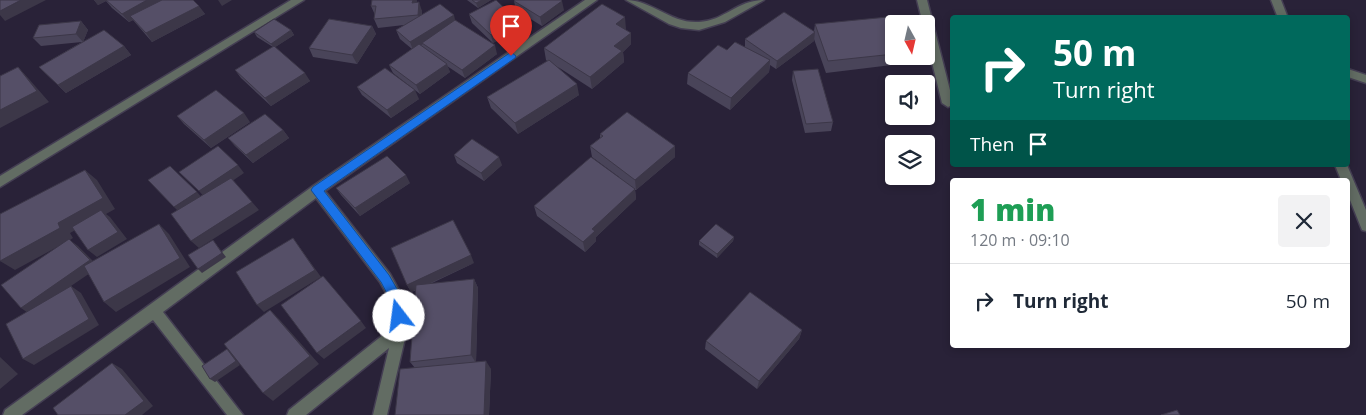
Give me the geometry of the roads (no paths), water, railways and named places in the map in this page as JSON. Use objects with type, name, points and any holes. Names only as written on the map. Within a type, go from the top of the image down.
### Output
[{"type":"street","points":[[0,182],[299,0]]},
{"type":"street","points":[[10,415],[317,190],[592,0]]},
{"type":"street","points":[[631,0],[674,22],[698,26],[715,21],[759,0]]},
{"type":"street","points":[[922,0],[948,103]]},
{"type":"street","points":[[1276,0],[1282,15]]},
{"type":"street","points":[[1350,74],[1366,79]]},
{"type":"street","points":[[1350,187],[1366,226]]},
{"type":"street","points":[[317,190],[385,278],[399,303],[400,330],[380,415]]},
{"type":"street","points":[[154,311],[236,415]]},
{"type":"street","points":[[294,415],[400,330]]}]
